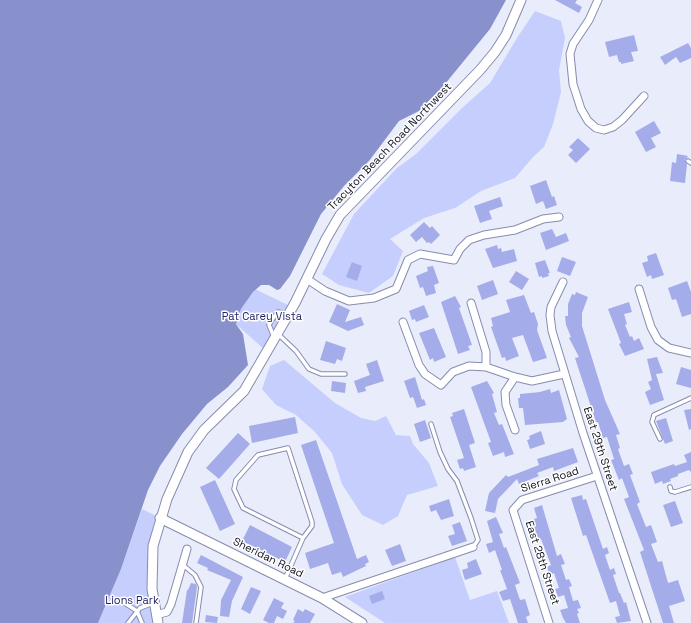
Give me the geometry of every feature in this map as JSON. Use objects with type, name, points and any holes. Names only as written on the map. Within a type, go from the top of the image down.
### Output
[{"type":"main road","name":"Tracyton Beach Road Northwest","points":[[157,619],[154,603],[152,556],[160,518],[175,478],[188,452],[204,430],[244,391],[288,315],[326,239],[340,215],[480,70],[495,52],[506,35],[521,0]]},
{"type":"main road","name":"Sheridan Road","points":[[160,518],[322,598],[362,623]]},
{"type":"street","points":[[598,0],[589,20],[573,44],[570,54],[573,84],[580,109],[588,121],[596,128],[604,130],[613,127],[622,120],[644,96]]},
{"type":"street","points":[[307,279],[325,291],[349,301],[374,298],[396,289],[408,260],[420,254],[454,260],[460,249],[469,240],[484,235],[515,230],[544,219],[559,217]]},
{"type":"street","name":"East 29th Street","points":[[563,282],[551,307],[550,315],[552,331],[564,374],[597,476],[647,623]]},
{"type":"street","points":[[639,290],[651,327],[658,340],[669,348],[691,353]]},
{"type":"street","points":[[471,303],[486,352],[486,367]]},
{"type":"street","points":[[403,322],[419,365],[425,374],[440,385],[453,372],[469,366],[486,367],[532,381],[564,374]]},
{"type":"street","points":[[515,377],[505,392],[506,405],[515,430]]},
{"type":"street","name":"Sierra Road","points":[[513,510],[522,500],[597,476]]},
{"type":"street","name":"East 28th Street","points":[[513,510],[549,623]]},
{"type":"street","points":[[322,598],[473,547]]},
{"type":"street","points":[[157,619],[167,612],[169,608],[187,549]]},
{"type":"lane","points":[[276,335],[296,350],[309,369],[321,374],[345,374]]},
{"type":"lane","points":[[660,439],[652,422],[654,415],[678,402],[691,398]]},
{"type":"lane","points":[[431,424],[440,452],[448,470],[457,481],[467,505],[478,540],[473,547]]},
{"type":"lane","points":[[285,580],[303,538],[312,526],[312,522],[288,448],[258,455],[234,485],[241,506],[303,538]]},
{"type":"lane","points":[[670,487],[672,491],[675,492],[691,487]]},
{"type":"lane","points":[[182,565],[195,575],[201,587],[196,623]]},
{"type":"lane","points":[[123,602],[137,611],[142,623]]},
{"type":"lane","points":[[128,623],[137,611],[154,603]]},
{"type":"green space","points":[[535,11],[561,21],[565,38],[559,70],[561,92],[553,124],[544,147],[533,157],[515,178],[481,191],[455,208],[424,218],[390,239],[403,251],[393,276],[369,293],[339,285],[322,274],[354,214],[397,168],[416,154],[462,108],[490,83]]},
{"type":"green space","name":"Pat Carey Vista","points":[[255,289],[292,307],[267,352],[236,324],[241,309]]},
{"type":"green space","points":[[284,360],[335,403],[361,418],[375,421],[386,416],[396,435],[410,436],[413,444],[429,463],[438,486],[407,495],[398,516],[383,525],[362,515],[342,484],[332,453],[315,432],[296,415],[276,405],[262,389],[270,366]]},
{"type":"green space","name":"Lions Park","points":[[142,509],[160,518],[153,546],[158,623],[98,623],[121,569]]},
{"type":"green space","points":[[455,557],[470,600],[497,591],[509,623],[385,623],[345,597]]},
{"type":"shaded area","points":[[0,0],[506,0],[490,29],[445,84],[419,111],[399,121],[369,161],[344,186],[321,214],[290,276],[280,289],[277,290],[269,285],[261,285],[253,292],[241,309],[236,324],[243,334],[248,365],[228,387],[207,404],[182,434],[160,466],[148,490],[121,569],[98,623],[0,623]]},
{"type":"building","points":[[555,0],[577,0],[575,3],[582,7],[579,13]]},
{"type":"building","points":[[634,35],[638,51],[631,52],[634,61],[621,64],[617,55],[609,57],[605,42]]},
{"type":"building","points":[[688,43],[691,48],[691,58],[680,63],[676,57],[665,65],[660,57]]},
{"type":"building","points":[[654,121],[661,133],[651,138],[656,147],[646,152],[635,132]]},
{"type":"building","points":[[578,138],[590,149],[576,163],[568,155],[573,150],[569,147]]},
{"type":"building","points":[[677,154],[688,156],[685,160],[687,164],[685,183],[670,181],[672,162],[676,163]]},
{"type":"building","points":[[546,180],[552,197],[554,196],[557,205],[546,209],[543,201],[536,204],[530,186]]},
{"type":"building","points":[[500,197],[503,206],[489,211],[492,219],[480,223],[474,206]]},
{"type":"building","points":[[424,222],[430,228],[432,226],[440,235],[431,244],[429,242],[427,243],[422,237],[416,242],[410,235]]},
{"type":"building","points":[[552,229],[556,237],[566,233],[569,241],[546,250],[540,233]]},
{"type":"building","points":[[497,245],[498,249],[501,248],[502,252],[514,249],[517,261],[493,268],[485,249]]},
{"type":"building","points":[[656,253],[664,275],[652,279],[651,275],[647,277],[642,263],[648,261],[647,256]]},
{"type":"building","points":[[562,257],[576,262],[570,276],[557,271]]},
{"type":"building","points":[[545,260],[550,273],[548,273],[549,276],[542,278],[542,276],[539,277],[535,263]]},
{"type":"building","points":[[352,262],[362,266],[357,281],[346,277]]},
{"type":"building","points":[[433,266],[439,283],[434,285],[436,293],[426,296],[423,287],[420,288],[416,276],[428,271],[427,267]]},
{"type":"building","points":[[516,271],[529,279],[522,290],[509,282]]},
{"type":"building","points":[[493,280],[498,294],[482,300],[477,286]]},
{"type":"building","points":[[687,281],[691,292],[691,314],[682,317],[676,299],[672,300],[668,288]]},
{"type":"building","points":[[576,292],[588,297],[582,313],[582,326],[605,400],[620,434],[616,435],[620,448],[618,449],[624,466],[629,464],[633,474],[630,475],[640,502],[637,504],[646,527],[651,525],[657,542],[651,544],[658,562],[662,561],[668,583],[678,580],[685,601],[669,606],[674,623],[663,623],[640,552],[644,550],[624,499],[629,497],[622,478],[619,480],[611,460],[614,459],[607,437],[603,438],[598,422],[596,422],[575,358],[579,357],[569,338],[571,337],[566,325],[565,316],[568,316],[568,304],[572,294],[575,295]]},
{"type":"building","points":[[524,295],[531,313],[534,312],[538,324],[537,330],[547,358],[533,362],[523,335],[512,338],[519,356],[506,361],[505,357],[502,358],[491,327],[493,326],[491,318],[510,312],[506,300]]},
{"type":"building","points":[[455,296],[461,307],[459,308],[472,345],[468,346],[470,350],[458,354],[441,302]]},
{"type":"building","points":[[629,302],[632,312],[624,314],[627,324],[625,325],[630,337],[632,336],[634,341],[639,338],[644,349],[625,356],[619,344],[621,343],[608,309]]},
{"type":"building","points":[[337,304],[350,310],[345,322],[361,317],[364,325],[348,331],[329,322]]},
{"type":"building","points":[[424,305],[429,317],[416,322],[415,319],[412,320],[409,311]]},
{"type":"building","points":[[434,328],[446,357],[434,362],[433,358],[430,360],[419,333]]},
{"type":"building","points":[[326,341],[346,348],[342,361],[337,359],[335,364],[320,360]]},
{"type":"building","points":[[657,357],[663,373],[656,374],[664,400],[650,405],[645,392],[651,389],[648,382],[652,380],[647,359]]},
{"type":"building","points":[[377,360],[384,381],[365,387],[366,391],[358,393],[354,381],[370,375],[366,364]]},
{"type":"building","points":[[681,367],[691,370],[691,388],[676,384]]},
{"type":"building","points":[[415,377],[422,400],[424,399],[426,405],[417,408],[413,397],[410,398],[404,381]]},
{"type":"building","points":[[332,381],[346,383],[345,393],[331,391]]},
{"type":"building","points":[[487,381],[494,393],[492,394],[497,412],[494,413],[499,425],[502,424],[514,454],[505,457],[504,452],[493,456],[488,443],[491,442],[471,387]]},
{"type":"building","points":[[550,389],[551,393],[559,390],[567,419],[563,422],[525,425],[523,408],[519,408],[518,398],[520,398],[520,394],[540,392]]},
{"type":"building","points":[[464,409],[475,443],[469,445],[476,467],[464,471],[463,468],[460,469],[457,460],[464,458],[450,417],[453,416],[452,413]]},
{"type":"building","points":[[691,409],[691,429],[689,430],[684,410]]},
{"type":"building","points":[[295,417],[298,433],[252,443],[249,426]]},
{"type":"building","points":[[666,418],[673,441],[665,444],[656,421]]},
{"type":"building","points":[[425,420],[431,438],[420,442],[414,424]]},
{"type":"building","points":[[541,431],[545,444],[530,449],[527,440],[530,439],[529,436]]},
{"type":"building","points":[[238,433],[250,444],[219,479],[206,468]]},
{"type":"building","points":[[316,440],[357,559],[366,555],[369,562],[365,564],[366,566],[343,577],[341,572],[332,575],[328,563],[310,569],[305,553],[334,543],[301,445]]},
{"type":"building","points":[[573,448],[578,462],[554,471],[553,467],[537,473],[539,476],[519,484],[517,479],[498,499],[495,513],[485,511],[489,493],[506,475],[508,477],[539,465],[537,459]]},
{"type":"building","points":[[691,452],[691,472],[689,470],[678,474],[678,476],[670,479],[671,481],[663,484],[662,481],[655,484],[651,472],[674,464],[675,466],[687,462],[684,455]]},
{"type":"building","points":[[215,480],[235,524],[220,531],[200,487]]},
{"type":"building","points":[[582,495],[583,500],[586,499],[603,549],[607,547],[609,553],[605,555],[610,570],[614,568],[616,574],[613,575],[619,593],[624,603],[626,602],[631,621],[617,623],[615,617],[620,616],[616,601],[610,603],[586,535],[583,536],[571,498]]},
{"type":"building","points":[[449,499],[454,516],[441,520],[436,510],[431,512],[429,506]]},
{"type":"building","points":[[675,501],[683,523],[671,527],[663,505]]},
{"type":"building","points":[[542,505],[557,556],[561,554],[565,564],[561,565],[566,580],[569,579],[572,586],[569,587],[573,601],[578,600],[581,608],[577,609],[580,623],[566,623],[563,618],[560,610],[568,608],[564,595],[558,597],[555,589],[559,588],[554,573],[550,575],[547,567],[551,565],[541,539],[539,540],[531,520],[537,518],[534,508]]},
{"type":"building","points":[[496,517],[503,533],[499,534],[504,548],[506,547],[520,583],[515,585],[520,600],[525,599],[530,615],[526,617],[528,623],[518,623],[510,599],[503,601],[499,592],[507,589],[500,570],[502,570],[495,550],[489,553],[486,544],[493,542],[487,521]]},
{"type":"building","points":[[460,522],[467,541],[452,546],[448,536],[455,534],[452,525]]},
{"type":"building","points":[[250,525],[292,547],[285,562],[242,541]]},
{"type":"building","points":[[400,544],[406,561],[392,566],[385,550]]},
{"type":"building","points":[[201,555],[243,577],[232,601],[229,617],[220,616],[221,600],[231,580],[207,570],[208,568],[197,563]]},
{"type":"building","points":[[476,559],[482,574],[465,580],[462,570],[468,568],[467,563]]},
{"type":"building","points":[[191,583],[196,584],[197,587],[192,623],[182,623],[187,590]]},
{"type":"building","points":[[251,587],[261,591],[250,614],[241,609]]},
{"type":"building","points":[[382,591],[385,599],[372,604],[369,596]]},
{"type":"building","points":[[274,598],[284,603],[281,608],[287,611],[283,619],[277,616],[274,623],[269,623],[263,620]]},
{"type":"building","points":[[298,609],[303,612],[305,609],[315,614],[310,623],[293,623],[295,621],[293,620]]},
{"type":"building","points":[[206,615],[218,617],[217,623],[205,622]]}]
